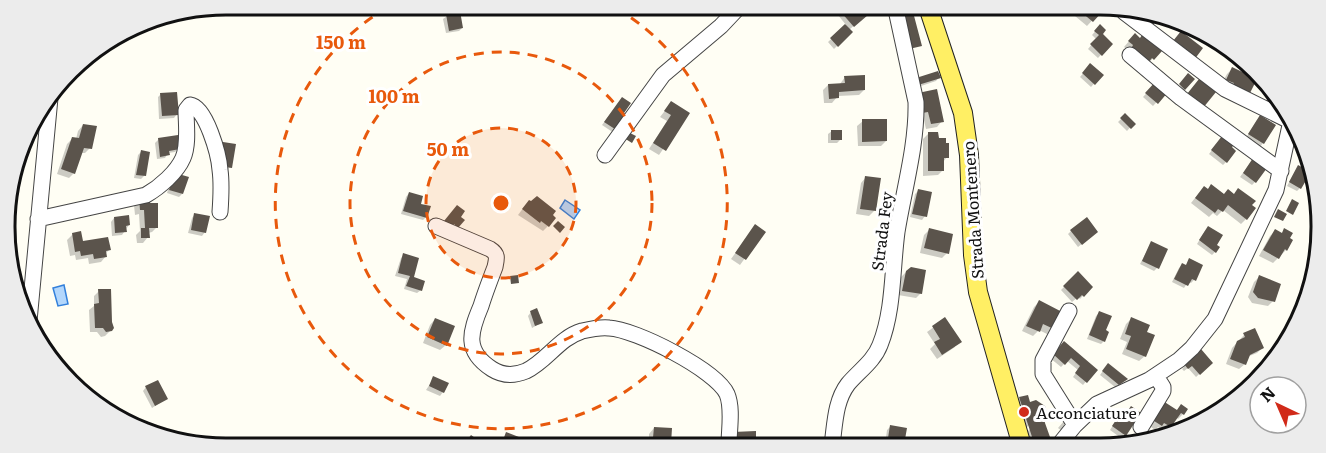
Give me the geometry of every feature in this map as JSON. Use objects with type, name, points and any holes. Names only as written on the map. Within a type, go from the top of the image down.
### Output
[{"type":"main road","name":"Strada Montenero","points":[[931,15],[963,113],[973,255],[978,292],[1021,438]]},
{"type":"street","points":[[605,155],[663,75],[732,15]]},
{"type":"street","name":"Strada Fey","points":[[833,438],[839,400],[849,383],[874,356],[880,345],[889,306],[899,220],[916,117],[916,102],[897,15]]},
{"type":"street","points":[[1131,18],[1225,89],[1278,113]]},
{"type":"street","points":[[1130,55],[1181,98],[1281,171]]},
{"type":"street","points":[[38,219],[146,195],[155,190],[183,159],[186,143],[186,110],[190,105],[201,111],[217,152],[220,169],[220,212]]},
{"type":"street","points":[[30,305],[49,113]]},
{"type":"street","points":[[1064,438],[1097,405],[1156,376],[1179,360],[1192,348],[1215,319],[1227,297],[1249,244],[1268,211],[1281,171],[1288,132]]},
{"type":"street","points":[[436,226],[496,253],[495,267],[471,335],[475,354],[481,362],[500,374],[520,374],[530,370],[561,343],[578,332],[609,327],[626,331],[692,361],[721,386],[727,394],[729,438]]},
{"type":"street","points":[[1069,311],[1043,360],[1042,368],[1045,378],[1058,395],[1075,425]]},
{"type":"street","points":[[1141,427],[1163,391],[1156,376]]},
{"type":"water","points":[[565,200],[580,210],[574,219],[560,208]]},
{"type":"water","points":[[64,285],[68,304],[58,306],[53,288]]},
{"type":"building","points":[[446,15],[461,15],[463,28],[449,31]]},
{"type":"building","points":[[844,15],[868,15],[854,27]]},
{"type":"building","points":[[900,15],[914,15],[922,46],[909,49]]},
{"type":"building","points":[[1085,15],[1099,15],[1093,22]]},
{"type":"building","points":[[1141,19],[1155,22],[1151,27]]},
{"type":"building","points":[[845,24],[853,32],[838,47],[830,38]]},
{"type":"building","points":[[1100,24],[1106,30],[1103,34],[1113,44],[1102,56],[1090,44],[1099,35],[1094,31]]},
{"type":"building","points":[[1181,31],[1203,48],[1194,60],[1173,41]]},
{"type":"building","points":[[1135,33],[1140,38],[1142,35],[1162,51],[1154,60],[1152,58],[1148,63],[1131,49],[1133,45],[1128,41]]},
{"type":"building","points":[[1090,63],[1104,75],[1095,85],[1082,73]]},
{"type":"building","points":[[1232,67],[1245,73],[1255,83],[1249,95],[1232,87],[1234,83],[1226,80]]},
{"type":"building","points":[[938,71],[941,78],[918,85],[916,78]]},
{"type":"building","points":[[1188,73],[1195,79],[1185,90],[1179,84]]},
{"type":"building","points":[[865,75],[865,90],[839,92],[839,98],[829,99],[828,84],[845,83],[844,76]]},
{"type":"building","points":[[1199,79],[1216,92],[1203,108],[1187,94]]},
{"type":"building","points":[[1156,81],[1168,92],[1158,104],[1145,93]]},
{"type":"building","points":[[937,89],[944,122],[931,124],[928,112],[922,113],[918,93]]},
{"type":"building","points":[[177,92],[179,115],[162,116],[160,93]]},
{"type":"building","points":[[622,97],[631,103],[624,113],[628,116],[618,131],[604,122]]},
{"type":"building","points":[[1267,98],[1276,110],[1265,103]]},
{"type":"building","points":[[671,101],[690,113],[666,151],[653,143],[671,115],[664,111]]},
{"type":"building","points":[[1125,113],[1136,124],[1131,129],[1120,118]]},
{"type":"building","points":[[1260,115],[1276,125],[1264,144],[1248,134]]},
{"type":"building","points":[[862,119],[887,119],[887,141],[862,142]]},
{"type":"building","points":[[83,124],[97,126],[92,149],[84,148],[75,174],[61,169],[72,137],[79,138]]},
{"type":"building","points":[[831,130],[842,130],[842,140],[831,140]]},
{"type":"building","points":[[628,132],[636,136],[632,143],[624,138]]},
{"type":"building","points":[[928,132],[938,132],[939,138],[946,138],[946,143],[949,143],[949,158],[944,158],[944,171],[928,171]]},
{"type":"building","points":[[178,135],[180,149],[169,151],[170,155],[160,157],[158,138]]},
{"type":"building","points":[[1222,136],[1234,145],[1232,147],[1236,151],[1227,163],[1211,150]]},
{"type":"building","points":[[223,142],[236,144],[232,168],[224,167],[221,153]]},
{"type":"building","points":[[141,150],[150,152],[146,176],[136,175]]},
{"type":"building","points":[[1253,158],[1267,168],[1256,183],[1243,173]]},
{"type":"building","points":[[1298,165],[1303,167],[1306,181],[1301,189],[1289,182]]},
{"type":"building","points":[[175,173],[189,177],[183,194],[169,190]]},
{"type":"building","points":[[865,176],[881,178],[876,211],[860,209]]},
{"type":"building","points":[[1211,184],[1224,194],[1228,189],[1234,194],[1238,188],[1256,201],[1252,205],[1256,208],[1247,220],[1228,205],[1223,212],[1218,209],[1215,213],[1195,198],[1204,186],[1208,189]]},
{"type":"building","points":[[918,189],[932,192],[927,217],[912,214]]},
{"type":"building","points":[[409,192],[423,196],[421,204],[431,206],[427,218],[403,211]]},
{"type":"building","points":[[537,196],[556,211],[553,215],[556,218],[549,227],[522,209],[529,200]]},
{"type":"building","points":[[139,198],[150,198],[150,203],[158,203],[158,228],[149,228],[150,238],[141,238],[141,228],[145,228],[144,210],[140,210]]},
{"type":"building","points":[[1292,199],[1299,203],[1293,215],[1286,211]]},
{"type":"building","points":[[457,205],[465,211],[461,217],[465,220],[458,228],[444,221]]},
{"type":"building","points":[[1278,209],[1287,214],[1283,221],[1274,217]]},
{"type":"building","points":[[194,213],[210,216],[206,233],[191,230]]},
{"type":"building","points":[[129,215],[130,225],[126,226],[127,232],[115,233],[114,217]]},
{"type":"building","points":[[1087,217],[1098,232],[1082,245],[1070,230]]},
{"type":"building","points":[[558,221],[565,227],[560,233],[553,226]]},
{"type":"building","points":[[755,224],[766,232],[746,260],[735,253]]},
{"type":"building","points":[[1208,226],[1223,235],[1217,245],[1220,247],[1216,253],[1199,240]]},
{"type":"building","points":[[929,228],[953,234],[949,254],[924,248]]},
{"type":"building","points":[[1284,228],[1293,233],[1290,238],[1293,240],[1279,259],[1263,250],[1275,229],[1282,233]]},
{"type":"building","points":[[81,231],[83,241],[108,237],[111,250],[106,251],[107,257],[94,259],[93,254],[81,256],[80,251],[75,252],[72,233]]},
{"type":"building","points":[[1151,241],[1168,249],[1159,269],[1142,261]]},
{"type":"building","points":[[403,253],[419,258],[414,277],[425,281],[422,291],[406,286],[410,276],[398,273]]},
{"type":"building","points":[[1189,258],[1203,265],[1196,281],[1192,279],[1188,286],[1174,279],[1182,263],[1186,265]]},
{"type":"building","points":[[911,267],[926,270],[922,294],[902,291],[906,271]]},
{"type":"building","points":[[1078,271],[1093,287],[1084,297],[1082,295],[1077,300],[1063,286]]},
{"type":"building","points":[[518,275],[519,283],[511,284],[510,276]]},
{"type":"building","points":[[1259,275],[1281,284],[1275,302],[1258,298],[1253,292]]},
{"type":"building","points":[[98,289],[111,289],[114,328],[112,331],[106,332],[103,328],[95,328],[94,304],[99,303]]},
{"type":"building","points":[[1039,300],[1064,313],[1056,330],[1043,324],[1040,332],[1026,326]]},
{"type":"building","points":[[537,308],[543,323],[535,326],[530,311]]},
{"type":"building","points":[[1099,311],[1112,316],[1106,330],[1109,332],[1105,342],[1089,335]]},
{"type":"building","points":[[945,317],[962,342],[942,355],[934,342],[940,339],[932,326]]},
{"type":"building","points":[[1131,317],[1150,325],[1147,332],[1155,335],[1146,357],[1126,349],[1131,336],[1125,334]]},
{"type":"building","points":[[435,318],[455,326],[447,346],[427,337]]},
{"type":"building","points":[[1255,328],[1264,348],[1250,355],[1246,365],[1230,359],[1237,341],[1245,337],[1243,333]]},
{"type":"building","points":[[1064,341],[1098,370],[1087,383],[1075,373],[1080,366],[1071,358],[1065,365],[1053,354]]},
{"type":"building","points":[[1201,349],[1213,363],[1200,375],[1192,366],[1188,369],[1184,364]]},
{"type":"building","points":[[1108,363],[1128,379],[1119,385],[1102,371]]},
{"type":"building","points":[[433,376],[449,383],[444,393],[429,386]]},
{"type":"building","points":[[158,380],[168,399],[155,406],[145,386]]},
{"type":"building","points":[[1028,395],[1030,402],[1036,400],[1045,406],[1047,413],[1043,413],[1045,423],[1052,438],[1032,438],[1019,397]]},
{"type":"building","points":[[1163,401],[1177,410],[1181,404],[1188,409],[1169,426],[1164,423],[1162,426],[1151,419]]},
{"type":"building","points":[[1131,406],[1141,413],[1126,436],[1112,426],[1120,414],[1124,416]]},
{"type":"building","points":[[890,425],[907,428],[905,438],[888,438]]},
{"type":"building","points":[[654,427],[672,428],[671,438],[653,438]]},
{"type":"building","points":[[1144,428],[1150,432],[1141,434]]},
{"type":"building","points":[[756,431],[756,438],[733,438],[733,432]]},
{"type":"building","points":[[506,432],[521,438],[504,438]]},
{"type":"place","name":"Acconciature","points":[[1024,412]]}]
